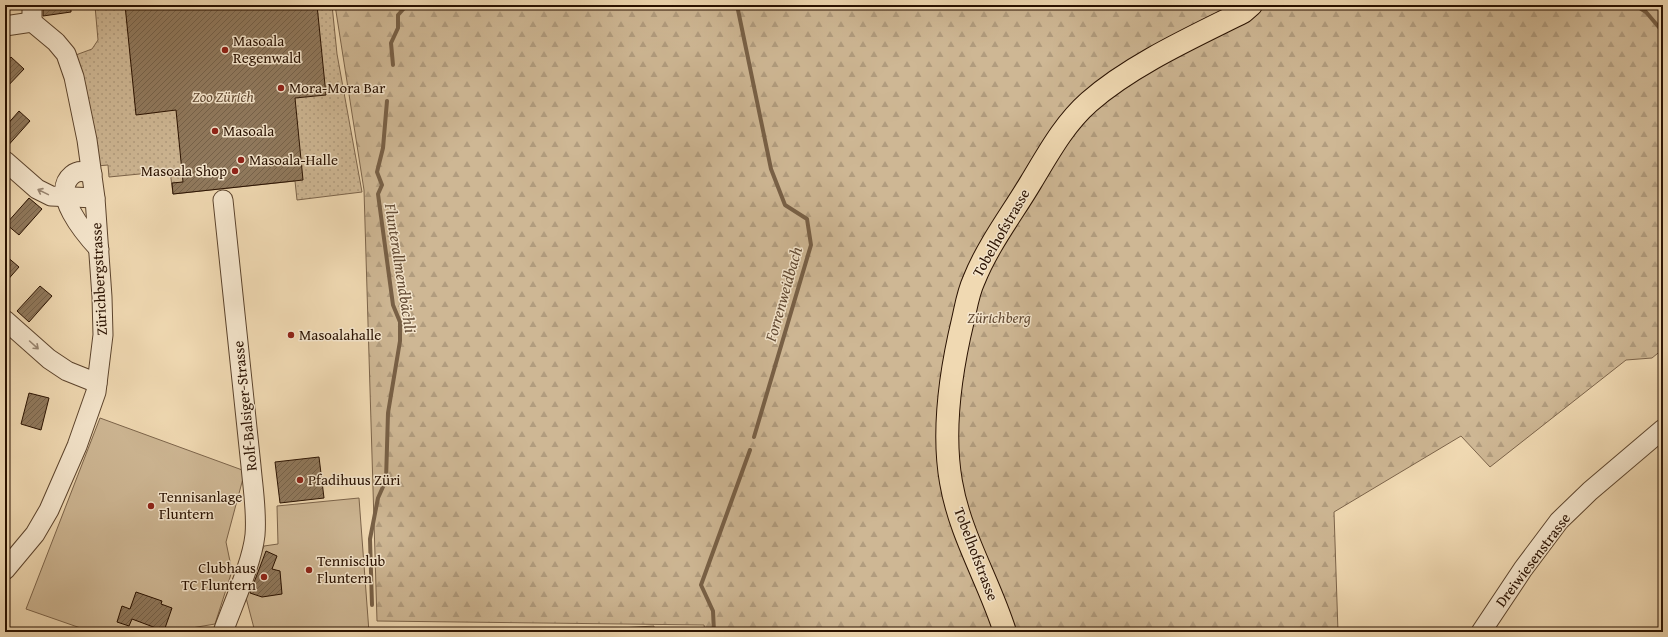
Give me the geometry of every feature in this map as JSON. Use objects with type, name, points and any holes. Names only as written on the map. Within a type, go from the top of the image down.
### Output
[{"type":"main road","name":"Tobelhofstrasse","points":[[1005,632],[997,607],[960,518],[951,481],[948,423],[952,377],[959,336],[973,282],[984,259],[1028,186],[1076,115],[1107,87],[1139,66],[1243,12],[1251,5]]},
{"type":"street","points":[[5,13],[32,12]]},
{"type":"street","points":[[5,26],[32,12]]},
{"type":"street","name":"Zürichbergstrasse","points":[[5,570],[35,534],[49,510],[77,446],[97,383],[103,335],[102,297],[95,198],[87,140],[74,77],[66,54],[32,12]]},
{"type":"street","points":[[5,161],[37,189],[51,196],[95,198]]},
{"type":"street","points":[[92,174],[83,171],[75,173],[67,179],[64,187],[65,197],[70,210],[99,249]]},
{"type":"street","name":"Rolf-Balsiger-Strasse","points":[[223,632],[248,563],[255,535],[252,466],[224,200]]},
{"type":"street","points":[[5,320],[49,359],[67,371],[97,383]]},
{"type":"street","name":"Dreiwiesenstrasse","points":[[1481,632],[1523,568],[1559,522],[1590,491],[1663,430]]},
{"type":"green space","name":"Zoo Zürich","points":[[84,5],[332,5],[337,54],[362,192],[297,200],[295,181],[173,194],[170,171],[109,177],[108,165],[97,166],[73,56],[92,49],[98,40],[95,6]]},
{"type":"green space","name":"Zürichberg","points":[[335,5],[1663,5],[1663,349],[1652,358],[1626,360],[1490,467],[1461,436],[1334,512],[1338,632],[705,632],[704,625],[377,621],[364,190]]},
{"type":"green space","name":"Tennisanlage Fluntern","points":[[100,418],[245,471],[226,542],[232,571],[215,624],[168,632],[92,632],[26,609]]},
{"type":"green space","name":"Tennisclub Fluntern","points":[[359,498],[369,632],[255,632],[245,594],[264,546],[278,544],[277,506]]},
{"type":"green space","points":[[654,626],[654,632],[567,632],[567,631]]},
{"type":"building","points":[[43,5],[71,5],[71,12],[43,16]]},
{"type":"building","name":"Zoo Zürich","points":[[125,5],[317,5],[326,95],[295,98],[303,180],[173,194],[172,183],[183,182],[176,110],[136,115]]},
{"type":"building","points":[[11,57],[24,69],[5,89],[5,64]]},
{"type":"building","points":[[19,111],[30,121],[5,149],[5,127]]},
{"type":"building","points":[[29,198],[42,209],[19,235],[6,224]]},
{"type":"building","points":[[5,255],[19,267],[5,283]]},
{"type":"building","points":[[40,286],[52,296],[29,322],[17,311]]},
{"type":"building","points":[[29,393],[49,398],[41,430],[21,424]]},
{"type":"building","name":"Pfadihuus Züri","points":[[319,457],[324,498],[280,503],[275,462]]},
{"type":"building","name":"Tennisanlage Fluntern","points":[[266,551],[277,556],[272,569],[280,571],[282,594],[262,597],[250,593]]},
{"type":"building","points":[[136,592],[162,601],[161,604],[172,608],[164,631],[132,619],[129,626],[117,622],[122,606],[130,609]]},
{"type":"waterway","name":"Flunterallmendbächli","points":[[393,65],[391,43],[398,28],[398,15],[407,5]]},
{"type":"waterway","name":"Forrenweidbach","points":[[737,5],[771,169],[785,205],[807,219],[811,245],[754,437]]},
{"type":"waterway","points":[[1635,5],[1646,12],[1663,32]]},
{"type":"waterway","name":"Flunterallmendbächli","points":[[372,605],[370,539],[378,498],[386,480],[388,413],[400,341],[400,322],[393,305],[378,194],[382,185],[377,172],[383,148],[387,101]]},
{"type":"waterway","name":"Forrenweidbach","points":[[714,632],[713,611],[701,585],[750,450]]},
{"type":"place","name":"Masoala Regenwald","points":[[225,50]]},
{"type":"place","name":"Mora-Mora Bar","points":[[281,88]]},
{"type":"place","name":"Masoala","points":[[215,131]]},
{"type":"place","name":"Masoala-Halle","points":[[241,160]]},
{"type":"place","name":"Masoala Shop","points":[[235,171]]},
{"type":"place","name":"Masoalahalle","points":[[291,335]]},
{"type":"place","name":"Pfadihuus Züri","points":[[300,480]]},
{"type":"place","name":"Tennisanlage Fluntern","points":[[151,506]]},
{"type":"place","name":"Tennisclub Fluntern","points":[[309,570]]},
{"type":"place","name":"Clubhaus TC Fluntern","points":[[264,577]]}]
